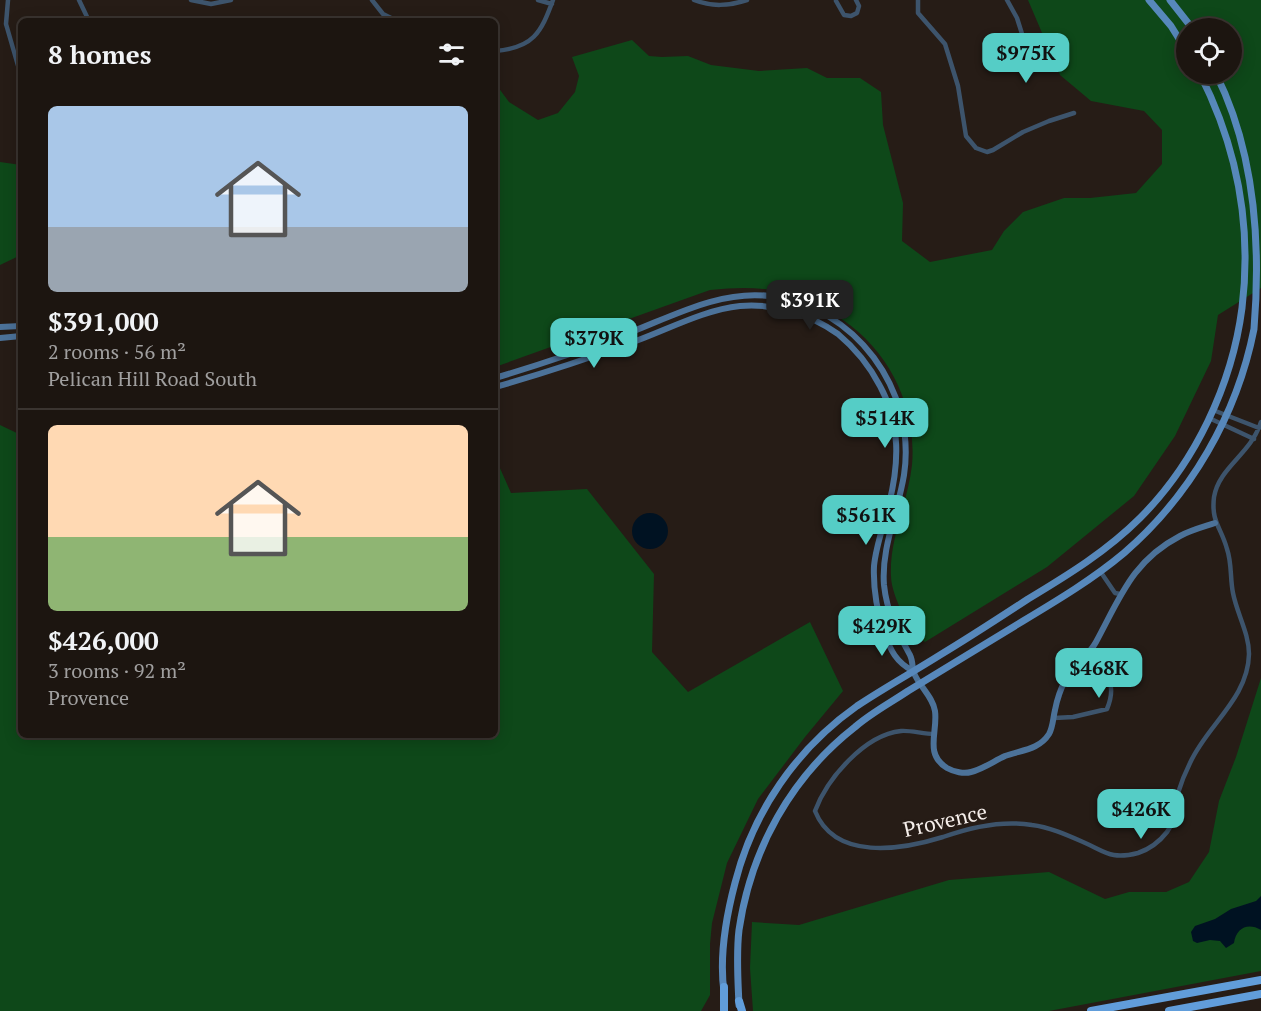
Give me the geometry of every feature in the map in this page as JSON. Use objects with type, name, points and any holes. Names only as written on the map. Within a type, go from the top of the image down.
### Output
[{"type":"highway","points":[[1091,1011],[1261,980]]},
{"type":"highway","points":[[724,987],[726,1011]]},
{"type":"highway","points":[[1169,1011],[1261,994]]},
{"type":"highway","points":[[739,1001],[740,1011]]},
{"type":"main road","points":[[1149,0],[1176,36]]},
{"type":"main road","points":[[1170,0],[1184,18]]},
{"type":"main road","points":[[724,987],[723,954],[729,904],[740,864],[764,809],[788,773],[825,732],[858,706],[1073,572],[1113,542],[1141,517],[1165,489],[1185,461],[1209,418],[1225,381],[1240,321],[1245,284],[1246,237],[1236,167],[1205,84]]},
{"type":"main road","points":[[739,1001],[737,959],[744,901],[760,850],[774,821],[800,781],[834,744],[872,714],[1078,587],[1125,552],[1172,504],[1191,479],[1223,424],[1241,381],[1257,312],[1260,234],[1248,158],[1233,111],[1221,84]]},
{"type":"street","points":[[8,0],[6,24],[18,66]]},
{"type":"street","points":[[79,0],[88,18]]},
{"type":"street","points":[[191,0],[211,4],[231,0]]},
{"type":"street","points":[[372,0],[383,14],[391,18]]},
{"type":"street","points":[[498,51],[510,50],[534,39],[552,2],[538,0]]},
{"type":"street","points":[[694,0],[705,4],[726,5],[747,0]]},
{"type":"street","points":[[836,0],[844,15],[851,16],[857,13],[859,6],[856,0]]},
{"type":"street","points":[[918,0],[918,13],[945,44],[958,86],[966,136],[976,148],[987,152],[993,150],[1023,132],[1074,113]]},
{"type":"street","points":[[1007,0],[1017,18],[1028,53]]},
{"type":"street","points":[[498,377],[602,343],[704,303],[732,297],[766,296],[812,306],[856,335],[877,361],[894,393],[903,420],[906,451],[904,474],[883,568],[891,618],[901,642],[912,658],[913,671],[934,705],[932,743],[938,759],[946,767],[966,773],[977,771],[1005,756],[1035,747],[1048,734],[1059,694],[1066,679],[1089,653],[1120,594],[1151,556],[1182,535],[1215,523]]},
{"type":"street","points":[[498,386],[598,355],[716,310],[741,306],[772,307],[812,319],[831,329],[852,345],[871,368],[887,397],[895,422],[897,449],[895,472],[876,553],[874,589],[880,621],[888,643],[900,664],[913,671]]},
{"type":"street","points":[[0,327],[18,326]]},
{"type":"street","points":[[0,338],[18,336]]},
{"type":"street","points":[[1213,410],[1259,428]]},
{"type":"street","points":[[1209,418],[1254,439]]},
{"type":"street","name":"Provence","points":[[934,734],[903,730],[878,737],[854,755],[820,797],[814,811],[820,825],[832,835],[850,843],[889,849],[919,844],[978,827],[1007,823],[1032,825],[1059,832],[1087,843],[1098,851],[1112,855],[1126,856],[1152,847],[1168,830],[1175,817],[1179,792],[1200,742],[1237,696],[1244,683],[1248,641],[1232,592],[1228,549],[1215,523],[1214,499],[1216,486],[1223,474],[1254,439],[1261,422]]},
{"type":"street","points":[[895,472],[904,474]]},
{"type":"street","points":[[1101,571],[1115,593],[1120,594]]},
{"type":"street","points":[[1054,718],[1073,717],[1107,709],[1113,696],[1108,676],[1089,653]]},
{"type":"green space","points":[[1028,0],[1261,0],[1261,288],[1218,315],[1211,361],[1175,436],[1134,496],[1047,567],[925,642],[912,633],[908,626],[891,580],[893,548],[912,465],[910,423],[905,403],[887,365],[860,333],[843,320],[810,302],[780,292],[747,288],[710,290],[498,366],[498,87],[509,102],[538,120],[558,113],[575,92],[579,76],[572,57],[632,40],[649,56],[688,56],[711,65],[759,71],[807,68],[827,78],[860,78],[881,92],[883,125],[903,203],[902,241],[930,262],[992,250],[1004,231],[1023,212],[1064,198],[1090,198],[1136,193],[1162,164],[1162,130],[1144,111],[1091,101],[1060,75]]},
{"type":"green space","points":[[0,162],[18,165],[18,256],[0,265]]},
{"type":"green space","points":[[0,425],[18,434],[18,738],[498,738],[498,464],[511,493],[587,489],[654,574],[652,652],[688,692],[810,622],[843,691],[758,799],[727,863],[712,923],[710,995],[701,1011],[0,1011]]},
{"type":"green space","points":[[1261,678],[1261,971],[1049,1011],[753,1011],[750,968],[752,922],[799,925],[949,880],[1049,872],[1105,899],[1129,892],[1166,892],[1189,882],[1209,852],[1219,801],[1236,757]]},
{"type":"water","points":[[650,513],[662,519],[668,531],[662,543],[650,549],[638,543],[632,531],[638,519]]},
{"type":"water","points":[[1261,896],[1261,930],[1252,927],[1243,928],[1237,934],[1234,943],[1226,948],[1220,941],[1210,940],[1197,943],[1193,941],[1191,932],[1195,926],[1215,919],[1231,909],[1256,901]]}]
